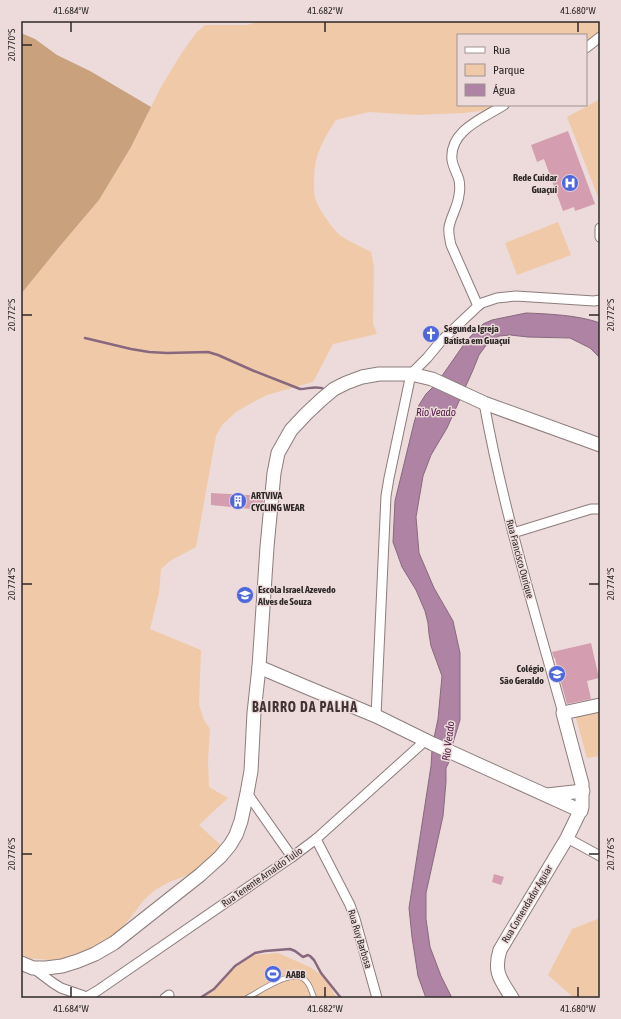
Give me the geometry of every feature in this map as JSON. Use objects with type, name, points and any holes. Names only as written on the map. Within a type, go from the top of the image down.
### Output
[{"type":"street","points":[[587,47],[600,37]]},
{"type":"street","points":[[478,306],[451,245],[449,236],[449,228],[459,198],[460,189],[459,180],[452,161],[452,152],[457,139],[465,129],[502,106]]},
{"type":"street","points":[[600,228],[600,236]]},
{"type":"street","points":[[376,716],[386,496],[411,374],[442,340],[482,303],[497,298],[516,296],[598,302]]},
{"type":"street","points":[[27,966],[46,968],[62,966],[95,954],[114,943],[200,875],[230,846],[236,835],[241,821],[251,771],[254,714],[274,473],[278,453],[291,430],[306,414],[334,389],[346,383],[362,377],[379,374],[411,374],[432,379],[484,403],[600,445]]},
{"type":"street","name":"Rua Francisco Ourique","points":[[484,403],[513,533],[563,713]]},
{"type":"street","points":[[513,533],[591,509],[600,508]]},
{"type":"street","points":[[259,667],[306,688],[376,716],[461,757],[581,811],[583,803],[581,778],[563,713],[600,705]]},
{"type":"street","name":"Rua Tenente Arnaldo Tulio","points":[[86,997],[100,994],[292,857],[316,839],[429,742]]},
{"type":"street","points":[[546,795],[583,791]]},
{"type":"street","points":[[247,793],[292,857]]},
{"type":"street","name":"Rua Comendador Aguiar","points":[[512,998],[500,979],[497,968],[497,960],[500,950],[567,838],[581,811]]},
{"type":"street","points":[[567,838],[600,856]]},
{"type":"street","name":"Rua Ruy Barbosa","points":[[316,839],[350,906],[355,919],[377,998]]},
{"type":"street","points":[[27,966],[60,988],[86,997]]},
{"type":"lane","points":[[247,998],[273,983],[289,977],[297,976],[303,977],[306,980],[314,998]]},
{"type":"green space","points":[[262,21],[600,21],[600,42],[587,50],[587,34],[457,34],[457,106],[495,106],[488,110],[464,113],[416,115],[369,112],[336,120],[317,156],[314,180],[315,198],[319,208],[341,236],[371,252],[374,267],[373,323],[377,334],[333,344],[313,382],[267,395],[236,412],[222,425],[216,436],[196,547],[170,561],[161,569],[159,593],[150,629],[201,650],[199,705],[204,720],[210,729],[208,761],[209,787],[228,798],[199,825],[226,850],[201,869],[169,882],[155,890],[143,901],[111,940],[100,950],[58,963],[45,959],[21,958],[21,294],[99,200],[131,147],[161,87],[196,33],[205,25],[247,25]]},
{"type":"green space","points":[[600,99],[600,202],[567,117]]},
{"type":"green space","points":[[558,222],[571,255],[517,275],[505,243]]},
{"type":"green space","points":[[600,709],[600,756],[587,758],[575,715]]},
{"type":"green space","points":[[600,918],[600,998],[574,998],[548,975],[572,929]]},
{"type":"green space","name":"AABB","points":[[278,953],[310,967],[324,977],[337,998],[203,998],[230,971],[254,955]]},
{"type":"shaded area","points":[[21,33],[35,39],[57,55],[90,71],[151,107],[131,147],[99,200],[21,294]]},
{"type":"water","name":"Rio Veado","points":[[526,313],[554,314],[591,320],[600,323],[600,358],[590,348],[570,338],[510,335],[499,336],[487,344],[479,355],[447,428],[431,455],[423,476],[416,517],[419,553],[434,588],[453,621],[460,653],[460,720],[452,746],[434,738],[438,719],[442,676],[431,646],[425,611],[416,590],[402,567],[393,542],[395,501],[419,405],[426,394],[437,383],[467,340],[483,324],[492,320]]},
{"type":"water","points":[[432,750],[451,758],[446,768],[443,816],[426,893],[426,919],[430,947],[441,976],[452,998],[426,998],[418,976],[409,908],[431,766]]},
{"type":"building","name":"Rede Cuidar Guaçuí","points":[[568,131],[595,204],[575,211],[574,207],[563,211],[544,159],[537,162],[531,145]]},
{"type":"building","name":"ARTVIVA CYCLING WEAR","points":[[211,493],[264,496],[262,510],[211,505]]},
{"type":"building","points":[[591,643],[599,678],[587,681],[591,699],[567,704],[555,658],[552,652]]},
{"type":"building","points":[[494,874],[504,877],[501,885],[492,882]]},
{"type":"waterway","points":[[85,338],[149,352],[208,352],[300,389],[315,387],[324,389]]},
{"type":"waterway","points":[[200,998],[214,989],[235,966],[255,953],[290,949],[303,957],[308,955],[310,956],[321,973],[341,998]]},
{"type":"place","name":"Rede Cuidar Guaçuí","points":[[570,183]]},
{"type":"place","name":"Segunda Igreja Batista em Guaçuí","points":[[431,334]]},
{"type":"place","name":"ARTVIVA CYCLING WEAR","points":[[238,501]]},
{"type":"place","name":"Escola Israel Azevedo Alves de Souza","points":[[245,595]]},
{"type":"place","name":"Colégio São Geraldo","points":[[557,674]]},
{"type":"place","name":"AABB","points":[[273,974]]},
{"type":"district","name":"BAIRRO DA PALHA","points":[[305,707]]}]
